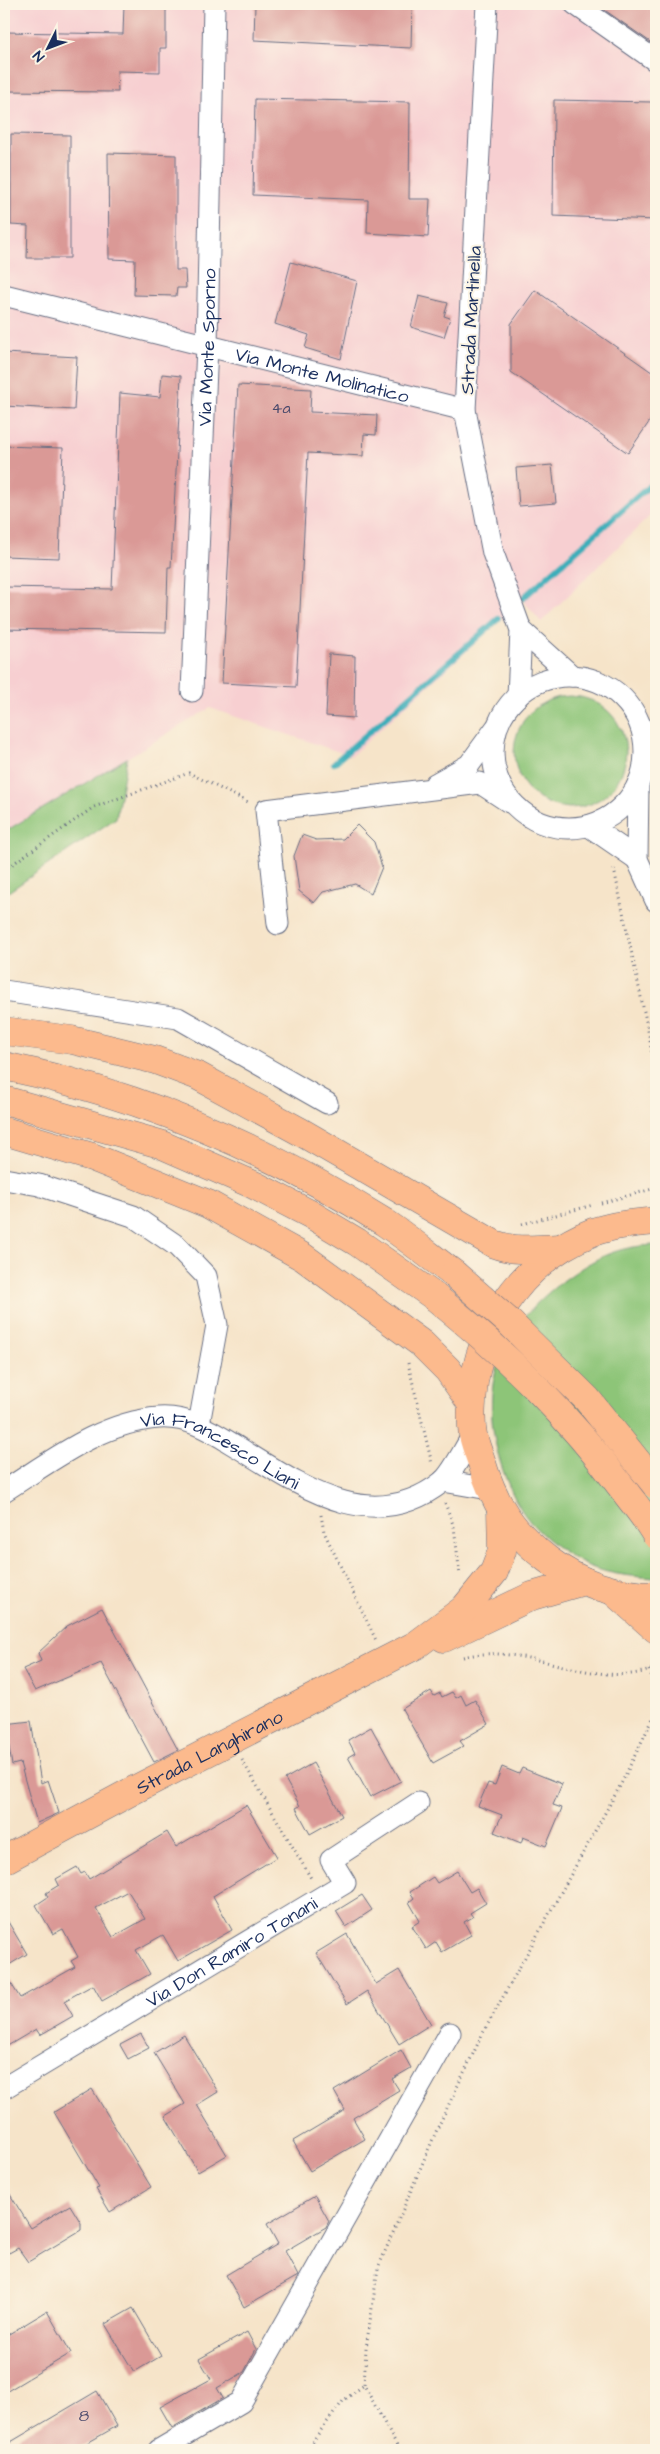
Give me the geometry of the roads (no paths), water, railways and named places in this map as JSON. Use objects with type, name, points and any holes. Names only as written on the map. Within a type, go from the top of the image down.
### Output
[{"type":"main road","points":[[4,1030],[72,1040],[155,1060],[198,1076],[301,1132],[494,1244],[504,1248],[560,1248]]},
{"type":"main road","points":[[4,1066],[53,1076],[127,1098],[220,1134],[323,1186],[385,1223],[454,1274],[509,1322],[587,1399],[656,1485]]},
{"type":"main road","points":[[4,1100],[160,1144],[254,1185],[310,1214],[357,1242],[435,1297],[517,1366],[570,1422],[602,1460],[656,1535]]},
{"type":"main road","points":[[4,1131],[92,1157],[208,1204],[303,1256],[422,1344],[448,1370],[471,1403]]},
{"type":"main road","name":"Strada Langhirano","points":[[4,1860],[230,1740],[416,1645],[464,1609],[494,1572],[502,1551],[495,1500],[473,1435],[471,1403],[478,1357],[496,1314],[524,1278],[560,1248],[593,1232],[629,1223],[656,1221]]},
{"type":"main road","name":"Strada Langhirano","points":[[495,1500],[517,1532],[559,1568],[584,1581],[613,1591],[656,1596]]},
{"type":"main road","name":"Strada Langhirano","points":[[416,1645],[441,1639],[532,1596],[584,1581]]},
{"type":"main road","points":[[613,1591],[656,1629]]},
{"type":"street","name":"Via Monte Sporno","points":[[192,692],[207,346],[214,4]]},
{"type":"street","name":"Strada Martinella","points":[[487,4],[465,410],[493,553],[521,630],[518,696]]},
{"type":"street","points":[[575,4],[656,61]]},
{"type":"street","name":"Via Monte Molinatico","points":[[4,295],[465,410]]},
{"type":"street","name":"Strada Martinella","points":[[521,630],[572,676]]},
{"type":"street","name":"Strada Martinella","points":[[638,784],[626,803],[609,817],[588,826],[569,828],[549,826],[530,818],[514,805],[502,788],[494,768],[493,747],[498,726],[506,710],[518,696],[534,685],[552,678],[572,676],[596,681],[618,694],[634,713],[643,736],[645,760],[638,784],[637,859],[656,901]]},
{"type":"street","points":[[424,790],[469,765],[498,726]]},
{"type":"street","points":[[278,924],[266,810],[480,783],[514,805]]},
{"type":"street","points":[[588,826],[637,859]]},
{"type":"street","points":[[4,991],[178,1018],[327,1103]]},
{"type":"street","points":[[4,1179],[38,1185],[133,1216],[177,1246],[206,1276],[217,1325],[199,1424]]},
{"type":"street","name":"Via Francesco Liani","points":[[4,1491],[102,1430],[160,1418],[199,1424],[318,1495],[362,1508],[410,1502],[440,1483],[473,1435]]},
{"type":"street","points":[[440,1483],[495,1500]]},
{"type":"street","name":"Via Don Ramiro Tonani","points":[[4,2088],[345,1883],[330,1860],[418,1803]]},
{"type":"street","points":[[159,2450],[241,2402],[450,2032]]},
{"type":"waterway","points":[[523,598],[656,480]]},
{"type":"waterway","points":[[334,763],[498,619]]}]
